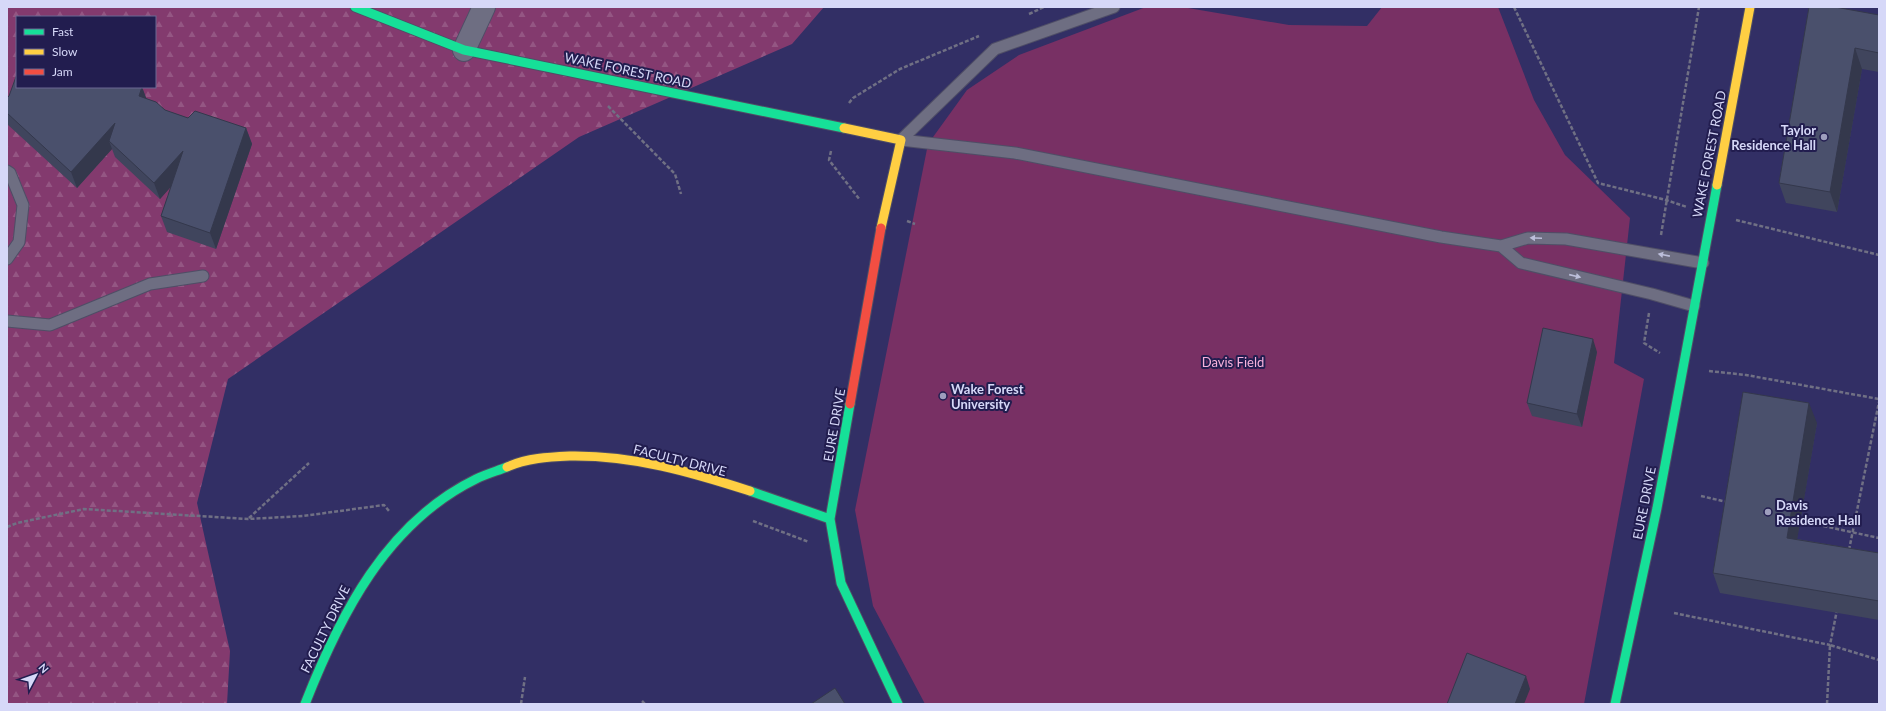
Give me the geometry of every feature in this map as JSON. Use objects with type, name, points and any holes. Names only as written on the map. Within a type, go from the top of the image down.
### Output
[{"type":"street","name":"WAKE FOREST ROAD","points":[[355,7],[464,50],[902,140]]},
{"type":"street","points":[[464,50],[484,7]]},
{"type":"street","name":"WAKE FOREST ROAD","points":[[1694,306],[1750,7]]},
{"type":"street","name":"EURE DRIVE","points":[[898,704],[841,583],[830,519],[884,213],[902,140]]},
{"type":"street","name":"EURE DRIVE","points":[[1614,704],[1657,508],[1694,306]]},
{"type":"street","name":"FACULTY DRIVE","points":[[305,704],[316,673],[348,605],[361,584],[406,529],[438,501],[470,481],[517,463],[541,459],[592,457],[642,461],[702,476],[830,519]]},
{"type":"lane","points":[[902,140],[995,49],[1114,7]]},
{"type":"lane","points":[[902,140],[1015,153],[1441,237],[1501,246],[1528,238],[1566,239],[1703,262]]},
{"type":"lane","points":[[7,172],[10,173],[23,205],[19,242],[7,259]]},
{"type":"lane","points":[[1501,246],[1521,263],[1652,294],[1694,306]]},
{"type":"lane","points":[[7,321],[50,325],[150,284],[203,276]]},
{"type":"path","points":[[1514,7],[1598,183],[1666,200],[1710,215],[1766,226],[1879,255]]},
{"type":"path","points":[[1658,254],[1699,7]]},
{"type":"path","points":[[598,77],[607,105],[675,174],[681,194]]},
{"type":"path","points":[[1652,294],[1644,343],[1683,367],[1746,375],[1879,400],[1848,555]]},
{"type":"path","points":[[248,519],[309,463]]},
{"type":"path","points":[[1701,496],[1728,502]]},
{"type":"path","points":[[7,527],[17,523],[84,509],[248,519],[303,516],[384,505],[406,529]]},
{"type":"path","points":[[748,519],[814,544]]},
{"type":"path","points":[[1800,521],[1879,538]]},
{"type":"path","points":[[1827,704],[1830,645],[1837,608]]},
{"type":"path","points":[[1674,613],[1830,645],[1879,660]]},
{"type":"path","points":[[521,704],[525,677]]},
{"type":"path","points":[[642,701],[645,704]]},
{"type":"shaded area","name":"Wake Forest University","points":[[7,7],[1879,7],[1879,704],[7,704]]},
{"type":"green space","points":[[7,7],[824,7],[792,44],[579,137],[228,379],[197,503],[230,651],[227,704],[7,704]]},
{"type":"green space","name":"Davis Field","points":[[1146,7],[1182,7],[1289,25],[1367,26],[1382,7],[1498,7],[1534,100],[1565,155],[1630,218],[1614,363],[1644,379],[1584,704],[925,704],[873,606],[855,510],[928,144],[967,90],[1019,55]]},
{"type":"building","name":"Taylor Residence Hall","points":[[1809,7],[1835,7],[1879,15],[1879,53],[1855,48],[1830,192],[1779,183]]},
{"type":"building","points":[[16,77],[16,88],[142,88],[139,96],[156,102],[165,110],[188,118],[195,111],[246,128],[210,233],[161,216],[183,151],[154,183],[109,141],[115,123],[71,172],[7,113],[7,98]]},
{"type":"building","points":[[1543,328],[1593,339],[1577,414],[1527,403]]},
{"type":"building","name":"Davis Residence Hall","points":[[1743,392],[1809,403],[1787,538],[1879,553],[1879,601],[1713,573]]},
{"type":"building","points":[[1467,653],[1526,676],[1515,704],[1447,704]]},
{"type":"building","points":[[835,688],[845,704],[811,704]]},
{"type":"traffic: fast","points":[[355,7],[464,50],[844,128]]},
{"type":"traffic: fast","points":[[1615,704],[1657,508],[1717,185]]},
{"type":"traffic: fast","points":[[850,404],[830,519],[841,583],[898,704]]},
{"type":"traffic: fast","points":[[305,704],[334,637],[351,605],[370,575],[392,546],[416,520],[444,498],[476,479],[507,467]]},
{"type":"traffic: fast","points":[[750,491],[830,519]]},
{"type":"traffic: slow","points":[[1717,185],[1750,7]]},
{"type":"traffic: slow","points":[[844,128],[901,140],[881,228]]},
{"type":"traffic: slow","points":[[507,467],[538,458],[570,456],[616,458],[684,471],[750,491]]},
{"type":"traffic: jam","points":[[850,404],[881,228]]},
{"type":"place","name":"Taylor Residence Hall","points":[[1824,137]]},
{"type":"place","name":"Wake Forest University","points":[[943,396]]},
{"type":"place","name":"Davis Residence Hall","points":[[1768,512]]}]
